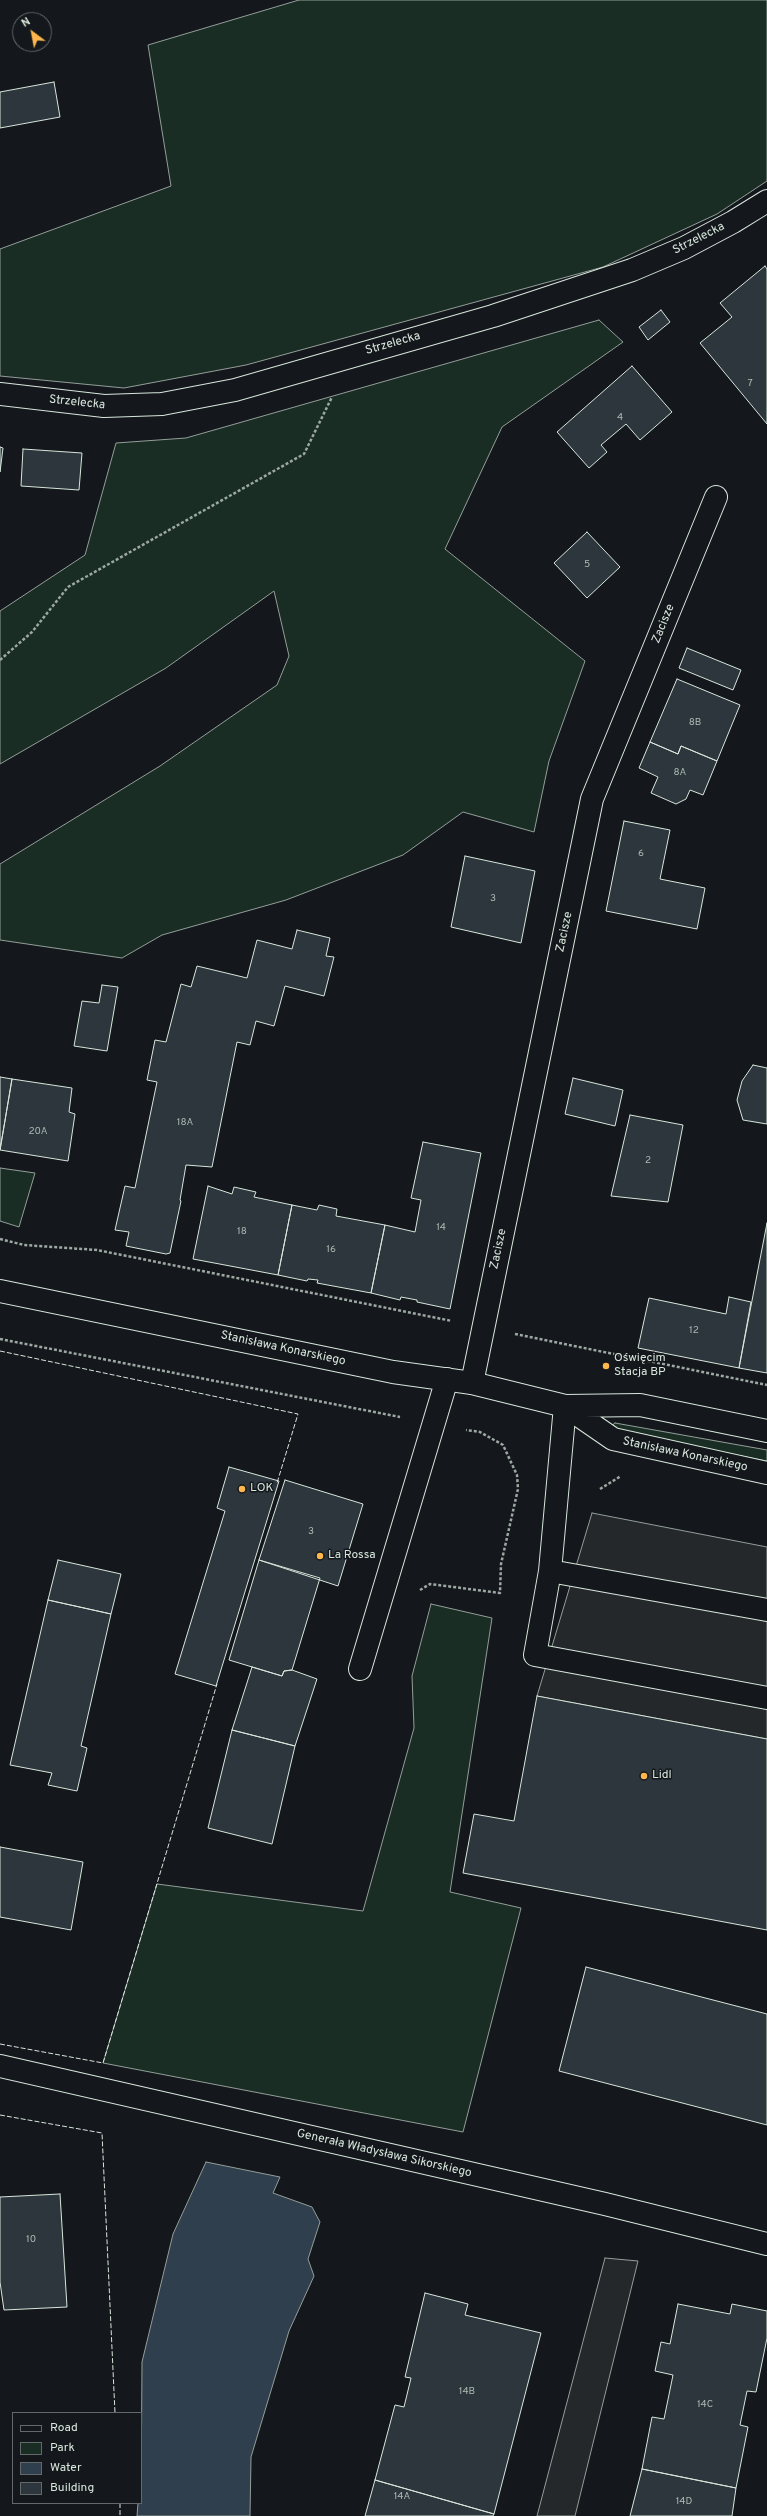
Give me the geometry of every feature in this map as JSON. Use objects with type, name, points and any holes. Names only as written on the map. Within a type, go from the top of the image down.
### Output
[{"type":"street","name":"Strzelecka","points":[[0,394],[104,406],[162,404],[236,390],[493,316],[632,270],[684,248],[733,222],[767,201]]},
{"type":"street","name":"Zacisze","points":[[472,1384],[592,799],[716,497]]},
{"type":"street","name":"Stanisława Konarskiego","points":[[0,1291],[393,1372],[472,1384],[565,1406],[640,1405],[767,1431]]},
{"type":"street","points":[[360,1669],[447,1379]]},
{"type":"street","name":"Stanisława Konarskiego","points":[[565,1406],[613,1439],[767,1473]]},
{"type":"street","points":[[565,1406],[550,1571],[535,1655],[767,1698]]},
{"type":"street","points":[[550,1571],[767,1610]]},
{"type":"street","name":"Generała Władysława Sikorskiego","points":[[0,2066],[590,2201],[767,2244]]},
{"type":"path","points":[[0,660],[32,632],[68,587],[304,454],[333,395]]},
{"type":"path","points":[[0,1239],[24,1245],[97,1250],[767,1385]]},
{"type":"path","points":[[0,1339],[375,1411],[434,1425],[480,1432],[503,1446],[517,1475],[518,1489],[501,1564],[500,1593],[430,1584],[377,1612]]},
{"type":"green space","points":[[299,0],[767,0],[767,181],[717,214],[603,267],[246,365],[124,388],[0,376],[0,249],[171,186],[148,45]]},
{"type":"green space","points":[[599,320],[623,342],[502,427],[445,549],[585,661],[549,761],[534,832],[463,812],[403,855],[286,900],[162,935],[122,958],[0,940],[0,864],[160,766],[277,685],[289,656],[274,591],[166,668],[0,764],[0,611],[85,555],[116,443],[186,438]]},
{"type":"green space","points":[[0,1168],[35,1173],[19,1227],[0,1221]]},
{"type":"green space","points":[[615,1423],[767,1450],[767,1461],[612,1431],[610,1427]]},
{"type":"green space","points":[[431,1604],[492,1618],[450,1892],[521,1908],[463,2132],[103,2063],[157,1884],[363,1911],[414,1728],[412,1676]]},
{"type":"shaded area","points":[[592,1513],[767,1547],[767,1739],[537,1696]]},
{"type":"shaded area","points":[[605,2258],[638,2261],[575,2516],[537,2516]]},
{"type":"water","points":[[206,2162],[280,2177],[273,2193],[312,2207],[320,2222],[308,2259],[314,2276],[289,2331],[251,2457],[250,2516],[137,2516],[138,2504],[142,2504],[142,2362],[173,2234]]},
{"type":"building","points":[[54,82],[60,117],[0,128],[0,92]]},
{"type":"building","points":[[765,266],[767,269],[767,424],[700,343],[732,317],[720,303]]},
{"type":"building","points":[[661,310],[670,322],[648,340],[639,327]]},
{"type":"building","points":[[632,366],[672,412],[640,440],[626,424],[601,445],[607,452],[589,468],[557,432]]},
{"type":"building","points":[[0,447],[3,448],[0,472]]},
{"type":"building","points":[[23,449],[82,453],[79,490],[21,486]]},
{"type":"building","points":[[587,532],[620,567],[587,598],[554,563]]},
{"type":"building","points":[[687,648],[741,670],[733,690],[679,668]]},
{"type":"building","points":[[677,679],[740,705],[717,761],[681,746],[678,754],[650,742]]},
{"type":"building","points":[[650,742],[678,754],[681,746],[717,761],[703,795],[690,790],[686,799],[676,804],[651,793],[658,777],[639,768]]},
{"type":"building","points":[[624,821],[670,830],[660,879],[705,888],[697,929],[606,911]]},
{"type":"building","points":[[465,856],[535,871],[521,943],[451,927]]},
{"type":"building","points":[[297,930],[330,938],[326,956],[334,957],[324,996],[285,986],[274,1026],[256,1021],[250,1045],[237,1042],[212,1167],[186,1165],[181,1201],[170,1253],[166,1254],[126,1246],[129,1232],[115,1230],[125,1186],[135,1188],[157,1082],[147,1080],[155,1040],[166,1042],[181,984],[191,987],[197,966],[247,978],[257,940],[292,949]]},
{"type":"building","points":[[102,985],[118,987],[107,1051],[74,1046],[82,1001],[99,1003]]},
{"type":"building","points":[[753,1065],[767,1068],[767,1124],[743,1120],[737,1100],[742,1081]]},
{"type":"building","points":[[0,1077],[12,1079],[0,1150]]},
{"type":"building","points":[[573,1078],[623,1090],[615,1126],[565,1114]]},
{"type":"building","points":[[12,1079],[72,1088],[69,1112],[75,1114],[68,1161],[0,1150]]},
{"type":"building","points":[[630,1115],[683,1125],[668,1202],[611,1196]]},
{"type":"building","points":[[423,1142],[481,1153],[450,1309],[417,1302],[417,1300],[401,1297],[400,1300],[371,1293],[385,1225],[415,1232],[421,1200],[411,1198]]},
{"type":"building","points":[[208,1186],[232,1194],[234,1187],[256,1192],[254,1197],[292,1205],[278,1275],[193,1259]]},
{"type":"building","points":[[292,1205],[317,1210],[319,1205],[337,1209],[336,1216],[385,1225],[371,1293],[317,1283],[318,1280],[308,1279],[307,1281],[278,1275]]},
{"type":"building","points":[[767,1223],[767,1373],[739,1368]]},
{"type":"building","points":[[729,1297],[751,1302],[739,1368],[638,1348],[649,1298],[726,1314]]},
{"type":"building","points":[[229,1467],[279,1481],[216,1686],[175,1674],[225,1511],[217,1508]]},
{"type":"building","points":[[285,1480],[363,1504],[338,1586],[259,1560]]},
{"type":"building","points":[[58,1560],[121,1574],[111,1614],[48,1600]]},
{"type":"building","points":[[259,1560],[320,1578],[292,1670],[284,1671],[282,1676],[229,1660]]},
{"type":"building","points":[[48,1600],[111,1614],[81,1746],[87,1748],[77,1791],[48,1785],[52,1773],[10,1765]]},
{"type":"building","points":[[252,1667],[282,1676],[284,1671],[292,1670],[317,1679],[295,1746],[232,1730]]},
{"type":"building","name":"Lidl","points":[[537,1696],[767,1739],[767,1930],[463,1873],[474,1814],[514,1821]]},
{"type":"building","points":[[232,1730],[295,1746],[272,1844],[208,1828]]},
{"type":"building","points":[[0,1847],[83,1862],[71,1930],[0,1917]]},
{"type":"building","points":[[586,1967],[767,2014],[767,2125],[559,2071]]},
{"type":"building","points":[[60,2194],[67,2307],[4,2310],[0,2282],[0,2197]]},
{"type":"building","points":[[425,2293],[468,2304],[465,2315],[541,2333],[494,2514],[375,2480],[395,2405],[404,2407],[411,2378],[405,2377]]},
{"type":"building","points":[[678,2304],[730,2314],[732,2304],[767,2311],[767,2338],[756,2392],[747,2391],[740,2425],[748,2427],[736,2488],[642,2469],[652,2417],[664,2419],[673,2375],[655,2371],[661,2342],[670,2344]]},
{"type":"building","points":[[642,2469],[736,2488],[732,2516],[630,2516]]},
{"type":"building","points":[[375,2480],[494,2514],[493,2516],[365,2516]]},
{"type":"fence","points":[[0,1351],[298,1414],[277,1483]]},
{"type":"fence","points":[[0,2044],[103,2063],[217,1684]]},
{"type":"fence","points":[[0,2115],[102,2133],[115,2412]]},
{"type":"fence","points":[[120,2504],[120,2516]]},
{"type":"place","name":"Oświęcim Stacja BP","points":[[606,1366]]},
{"type":"place","name":"LOK","points":[[242,1489]]},
{"type":"place","name":"La Rossa","points":[[320,1556]]},
{"type":"place","name":"Lidl","points":[[644,1776]]}]
